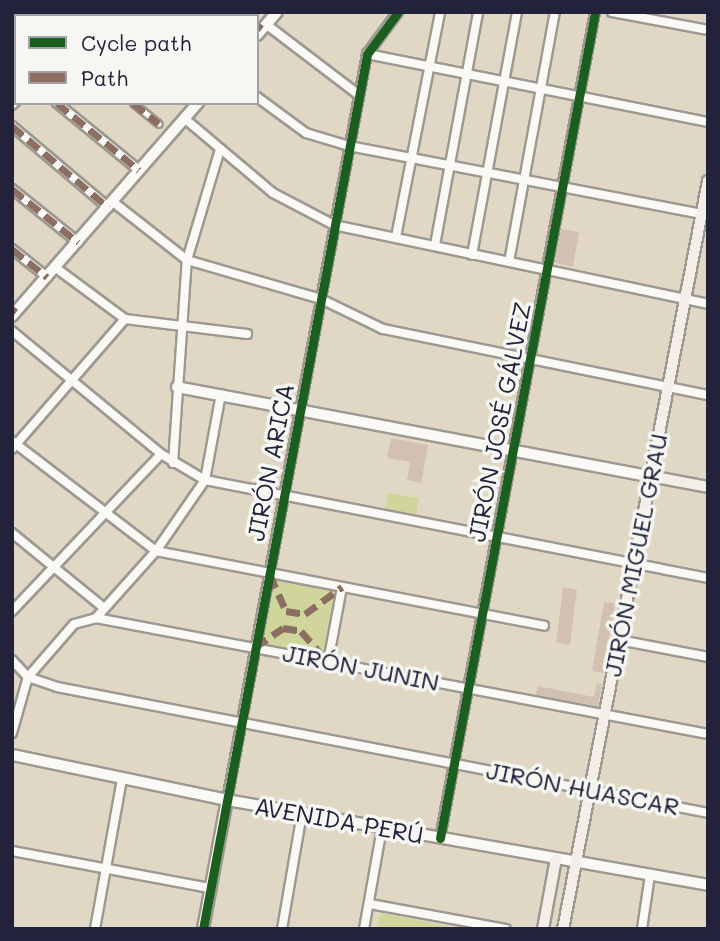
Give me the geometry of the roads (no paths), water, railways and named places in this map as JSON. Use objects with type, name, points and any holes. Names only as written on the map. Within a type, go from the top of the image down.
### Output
[{"type":"main road","name":"JIRÓN MIGUEL GRAU","points":[[563,929],[667,387],[705,214],[708,181]]},
{"type":"main road","points":[[650,476],[708,487]]},
{"type":"main road","points":[[543,929],[556,859]]},
{"type":"street","points":[[277,12],[261,28],[359,95]]},
{"type":"street","name":"JIRÓN ARICA","points":[[203,929],[367,54],[398,12]]},
{"type":"street","points":[[396,237],[440,12]]},
{"type":"street","points":[[435,245],[478,12]]},
{"type":"street","points":[[472,255],[517,12]]},
{"type":"street","points":[[509,262],[555,12]]},
{"type":"street","name":"JIRÓN JOSÉ GÁLVEZ","points":[[440,838],[595,12]]},
{"type":"street","points":[[611,12],[708,30]]},
{"type":"street","points":[[367,54],[428,69],[708,122]]},
{"type":"street","points":[[259,98],[306,133],[349,146],[705,214]]},
{"type":"street","points":[[59,105],[139,170]]},
{"type":"street","points":[[135,105],[159,124]]},
{"type":"street","points":[[13,312],[56,268],[196,105]]},
{"type":"street","points":[[184,118],[273,193],[334,225],[708,304]]},
{"type":"street","points":[[12,126],[187,260],[321,299],[383,329],[530,361],[708,395]]},
{"type":"street","points":[[173,463],[187,260],[220,149]]},
{"type":"street","points":[[12,189],[78,242]]},
{"type":"street","points":[[12,249],[47,277]]},
{"type":"street","points":[[56,268],[125,319],[247,334]]},
{"type":"street","points":[[125,319],[14,445],[156,551],[544,626]]},
{"type":"street","points":[[12,331],[161,454],[205,480],[708,578]]},
{"type":"street","points":[[177,387],[650,476]]},
{"type":"street","points":[[12,733],[28,677],[74,624],[96,618],[156,551],[205,480],[221,394]]},
{"type":"street","points":[[12,611],[55,569],[161,454]]},
{"type":"street","points":[[12,533],[103,608]]},
{"type":"street","points":[[328,662],[342,587]]},
{"type":"street","name":"JIRÓN JUNIN","points":[[96,618],[708,734]]},
{"type":"street","points":[[619,639],[708,657]]},
{"type":"street","points":[[12,660],[28,677]]},
{"type":"street","name":"JIRÓN HUASCAR","points":[[28,677],[241,723],[456,762],[708,813]]},
{"type":"street","name":"AVENIDA PERÚ","points":[[12,755],[227,800],[708,885]]},
{"type":"street","points":[[95,929],[122,779]]},
{"type":"street","points":[[282,929],[302,813]]},
{"type":"street","points":[[365,929],[382,828]]},
{"type":"street","points":[[12,851],[211,888]]},
{"type":"street","points":[[642,929],[650,875]]},
{"type":"street","points":[[370,904],[459,925],[506,929]]}]
